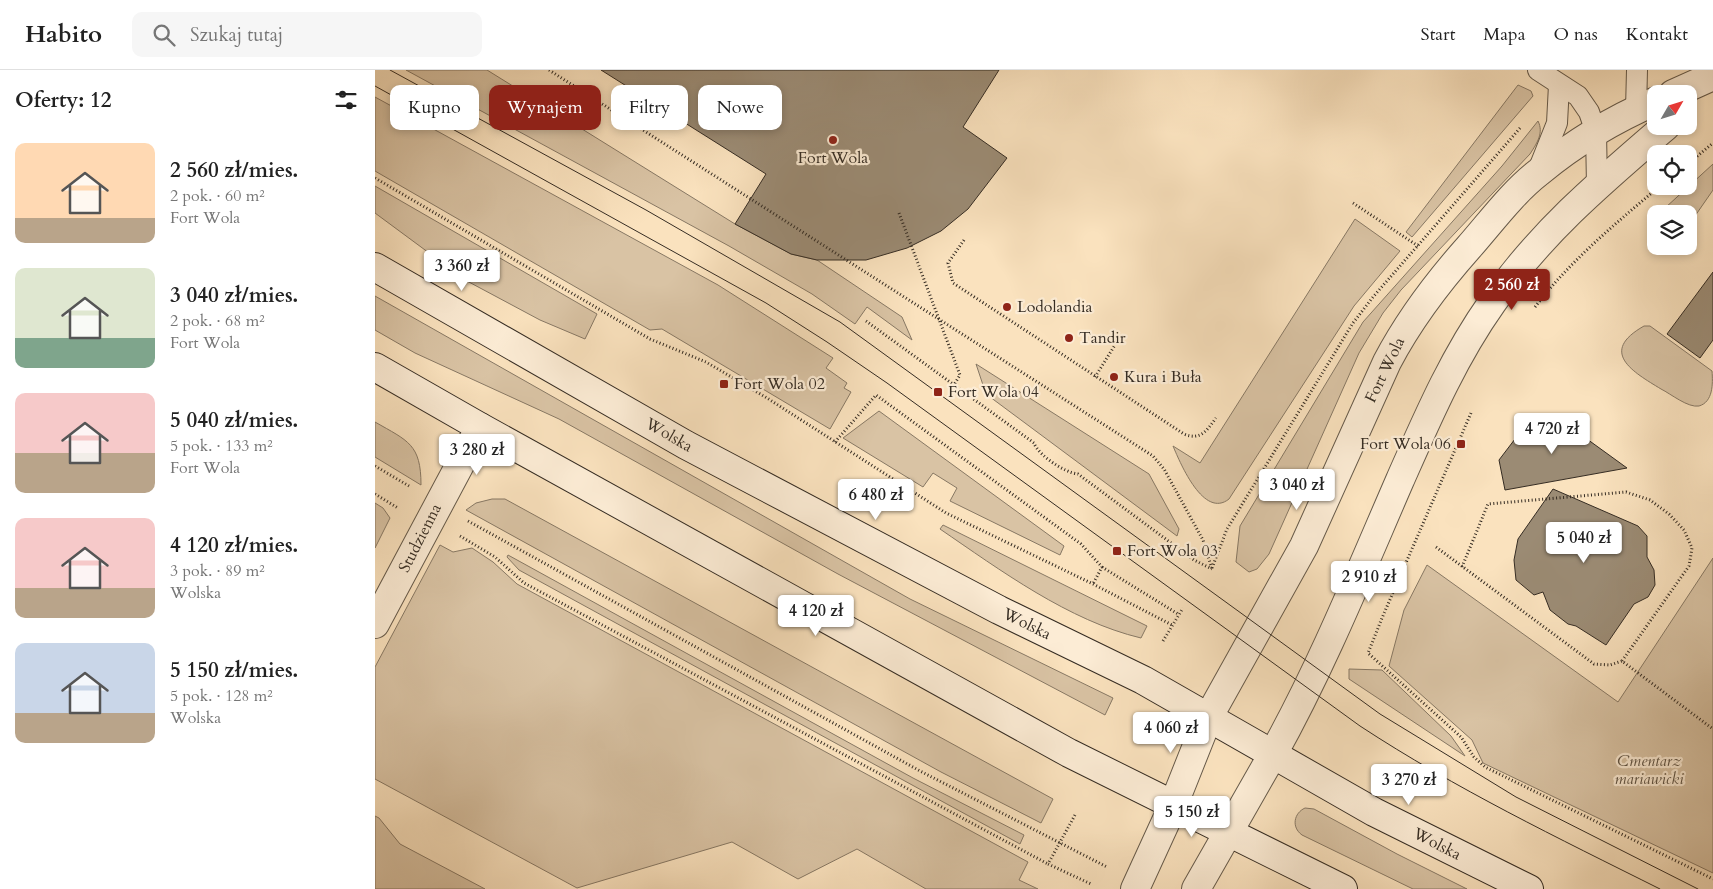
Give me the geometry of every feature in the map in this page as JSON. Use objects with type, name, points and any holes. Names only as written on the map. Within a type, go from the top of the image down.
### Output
[{"type":"main road","points":[[1693,85],[1713,76]]},
{"type":"main road","points":[[1697,100],[1713,86]]},
{"type":"main road","name":"Fort Wola","points":[[1135,889],[1173,806],[1208,718],[1296,562],[1387,362],[1404,330],[1445,274],[1537,173],[1565,151],[1595,132],[1646,106]]},
{"type":"main road","points":[[1196,889],[1297,709],[1438,395],[1460,353],[1488,308],[1544,237],[1597,186],[1656,135]]},
{"type":"main road","name":"Wolska","points":[[375,267],[686,445],[999,610],[1143,680],[1374,812],[1529,889]]},
{"type":"main road","points":[[375,366],[480,427],[1069,753],[1343,889]]},
{"type":"main road","name":"Studzienna","points":[[375,624],[480,427]]},
{"type":"lane","points":[[1538,70],[1578,96],[1589,112],[1595,132],[1597,186]]},
{"type":"lane","points":[[1637,70],[1646,106]]},
{"type":"lane","points":[[1537,173],[1557,123],[1559,85]]},
{"type":"path","points":[[549,70],[1153,456],[1164,468],[1203,540],[1212,569],[1193,560],[1078,474],[1069,473],[1061,468],[1037,450],[1034,443],[866,321]]},
{"type":"path","points":[[1697,156],[1713,143]]},
{"type":"path","points":[[375,178],[650,339],[707,362],[767,398],[946,513],[1093,584],[1171,625]]},
{"type":"path","points":[[1532,311],[1586,252],[1650,195]]},
{"type":"path","points":[[1353,203],[1418,246]]},
{"type":"path","points":[[899,213],[961,375],[954,385]]},
{"type":"path","points":[[964,240],[948,263],[953,283],[1188,436],[1203,434],[1216,418]]},
{"type":"path","points":[[1095,376],[1115,345]]},
{"type":"path","points":[[835,442],[876,395],[1081,544],[1102,568],[1178,614]]},
{"type":"path","points":[[1474,407],[1382,618],[1369,653],[1461,737],[1474,757],[1485,767],[1713,879]]},
{"type":"path","points":[[375,466],[413,489]]},
{"type":"path","points":[[1436,547],[1462,567],[1594,664],[1610,665],[1622,661],[1689,566],[1691,548],[1685,530],[1669,514],[1650,500],[1626,492],[1488,504],[1462,567]]},
{"type":"path","points":[[463,518],[920,771],[1102,864]]},
{"type":"path","points":[[459,536],[495,557],[524,583],[1048,864],[1091,884]]},
{"type":"path","points":[[1093,584],[1102,568]]},
{"type":"path","points":[[1163,641],[1183,608]]},
{"type":"path","points":[[1622,661],[1713,729]]},
{"type":"path","points":[[1048,864],[1075,815]]},
{"type":"green space","points":[[406,70],[487,70],[511,85],[489,85],[489,115],[479,110],[479,85],[434,85]]},
{"type":"green space","points":[[1518,85],[1531,91],[1533,96],[1412,237],[1406,232]]},
{"type":"green space","points":[[375,97],[390,105],[390,130],[435,130],[718,285],[833,358],[826,368],[847,383],[844,388],[851,392],[830,429],[662,329],[650,330],[375,171]]},
{"type":"green space","points":[[1538,121],[1540,134],[1530,154],[1401,290],[1383,313],[1359,353],[1269,554],[1257,569],[1249,572],[1236,562],[1240,526],[1363,322],[1502,166]]},
{"type":"green space","points":[[516,130],[584,130],[735,224],[791,254],[817,260],[902,317],[912,340],[867,307],[855,324],[812,294],[729,246]]},
{"type":"green space","points":[[1713,164],[1713,190],[1697,213],[1697,205],[1668,205],[1679,195],[1697,195],[1697,179]]},
{"type":"green space","points":[[375,186],[597,314],[585,339],[540,320],[467,281],[375,213]]},
{"type":"green space","points":[[1355,219],[1400,251],[1354,306],[1229,499],[1220,503],[1211,502],[1202,496],[1195,487],[1173,446],[1200,463]]},
{"type":"green space","points":[[375,296],[910,599],[1113,698],[1105,715],[838,574],[559,419],[415,353],[375,330]]},
{"type":"green space","points":[[1644,326],[1650,326],[1712,371],[1710,397],[1704,404],[1695,406],[1680,400],[1640,376],[1625,361],[1622,353],[1623,344],[1630,335]]},
{"type":"green space","points":[[976,364],[1149,474],[1179,529],[1177,536],[986,394]]},
{"type":"green space","points":[[879,411],[1064,546],[1060,555],[950,501],[957,488],[933,473],[923,487],[843,438]]},
{"type":"green space","points":[[375,422],[404,439],[410,445],[418,461],[421,485],[375,457]]},
{"type":"green space","points":[[492,499],[505,499],[1053,799],[1041,823],[941,772],[466,510],[476,503]]},
{"type":"green space","points":[[375,503],[383,508],[390,518],[375,548]]},
{"type":"green space","points":[[943,525],[1147,626],[1141,638],[1088,620],[1062,607],[1011,577],[940,529]]},
{"type":"green space","points":[[440,545],[453,552],[472,548],[493,562],[517,584],[1028,862],[1019,880],[1038,889],[926,889],[857,849],[798,879],[732,842],[577,888],[375,779],[375,667]]},
{"type":"green space","points":[[508,555],[913,778],[1024,835],[1020,844],[519,570],[507,557]]},
{"type":"green space","name":"Cmentarz mariawicki","points":[[1713,558],[1713,873],[1483,763],[1472,740],[1389,666],[1404,610],[1427,565],[1618,702]]},
{"type":"green space","points":[[1349,669],[1382,670],[1451,736],[1465,756],[1349,679]]},
{"type":"green space","points":[[1305,808],[1314,809],[1467,889],[1413,889],[1302,835],[1296,828],[1295,820],[1298,813]]},
{"type":"green space","points":[[375,816],[379,818],[400,844],[485,889],[375,889]]},
{"type":"building","name":"Fort Wola","points":[[601,70],[999,70],[963,127],[1007,158],[968,209],[941,231],[907,248],[866,260],[817,260],[791,254],[735,224],[766,174],[688,125],[688,85],[625,85]]},
{"type":"building","points":[[1713,272],[1713,340],[1700,358],[1667,334]]},
{"type":"building","points":[[1537,414],[1546,414],[1554,418],[1562,428],[1569,426],[1627,468],[1505,490],[1499,460],[1531,418]]},
{"type":"building","points":[[1553,489],[1638,526],[1647,536],[1647,557],[1654,570],[1655,585],[1648,597],[1634,604],[1606,645],[1576,626],[1568,624],[1550,610],[1543,592],[1534,595],[1516,580],[1514,560],[1518,539]]},
{"type":"tram line","points":[[390,70],[646,210],[840,322],[1380,714],[1516,797],[1698,889]]},
{"type":"tram line","points":[[375,86],[766,303],[887,383],[1360,726],[1470,792],[1660,889]]},
{"type":"place","name":"Fort Wola","points":[[833,140]]},
{"type":"place","name":"Lodolandia","points":[[1007,307]]},
{"type":"place","name":"Tandir","points":[[1069,338]]},
{"type":"place","name":"Kura i Buła","points":[[1114,377]]},
{"type":"place","name":"Fort Wola 02","points":[[724,384]]},
{"type":"place","name":"Fort Wola 04","points":[[938,392]]},
{"type":"place","name":"Fort Wola 06","points":[[1461,444]]},
{"type":"place","name":"Fort Wola 03","points":[[1117,551]]}]
